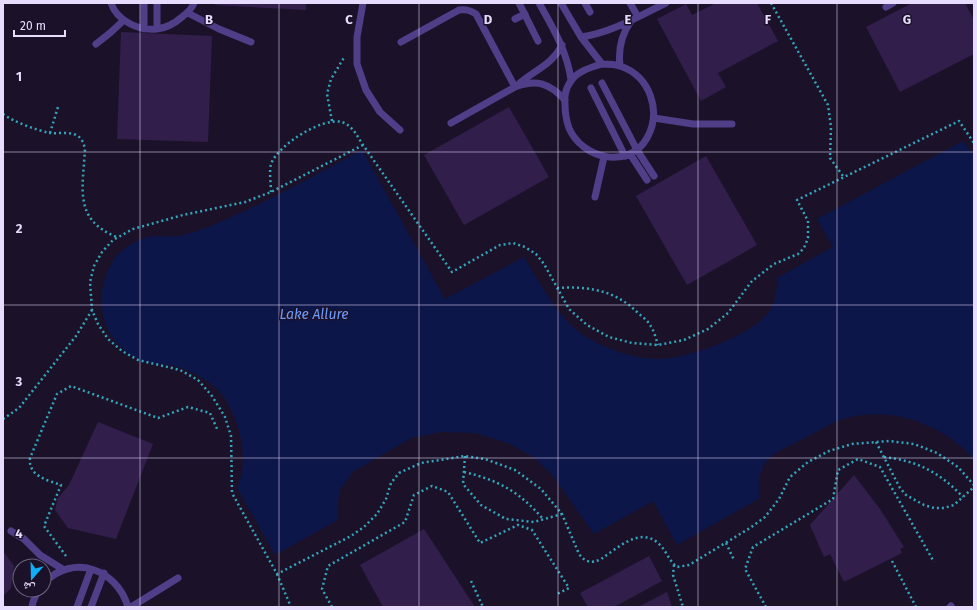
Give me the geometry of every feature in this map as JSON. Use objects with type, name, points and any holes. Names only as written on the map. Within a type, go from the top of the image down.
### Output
[{"type":"lane","points":[[111,3],[116,13],[124,20],[134,26],[144,29],[157,29],[178,21],[188,13],[193,7],[194,3]]},
{"type":"lane","points":[[144,3],[144,29]]},
{"type":"lane","points":[[157,3],[157,29]]},
{"type":"lane","points":[[363,3],[357,37],[357,64],[366,90],[380,112],[400,130]]},
{"type":"lane","points":[[519,3],[538,41]]},
{"type":"lane","points":[[539,3],[562,45],[569,68],[571,80],[564,100],[565,115],[570,129],[578,142],[590,151],[604,157],[616,158],[631,153],[645,141],[651,130],[654,118],[654,105],[650,92],[643,81],[633,72],[620,66],[602,64],[581,72],[571,80]]},
{"type":"lane","points":[[561,3],[581,37],[602,64]]},
{"type":"lane","points":[[585,3],[590,12]]},
{"type":"lane","points":[[630,3],[634,19]]},
{"type":"lane","points":[[581,37],[599,34],[666,3]]},
{"type":"lane","points":[[886,7],[893,3]]},
{"type":"lane","points":[[401,42],[459,10],[471,10],[476,14],[515,87]]},
{"type":"lane","points":[[188,13],[219,29],[251,42]]},
{"type":"lane","points":[[515,19],[525,14]]},
{"type":"lane","points":[[620,66],[619,58],[621,41],[627,27],[634,19]]},
{"type":"lane","points":[[96,44],[124,20]]},
{"type":"lane","points":[[515,87],[531,74],[550,62],[555,57],[562,45]]},
{"type":"lane","points":[[450,123],[515,87],[526,83],[535,82],[552,88],[564,100]]},
{"type":"lane","points":[[602,83],[631,153],[654,176]]},
{"type":"lane","points":[[592,88],[647,180]]},
{"type":"lane","points":[[654,118],[693,124],[732,124]]},
{"type":"lane","points":[[595,197],[604,157]]},
{"type":"lane","points":[[11,531],[24,539],[46,559],[64,570]]},
{"type":"lane","points":[[52,576],[72,568],[92,569],[104,573],[120,588],[129,607],[178,578]]},
{"type":"lane","points":[[77,607],[92,569]]},
{"type":"lane","points":[[91,607],[104,573]]},
{"type":"path","points":[[771,3],[828,105],[831,127],[830,158],[843,176]]},
{"type":"path","points":[[332,121],[327,94],[331,79],[348,52],[352,41],[357,37]]},
{"type":"path","points":[[50,133],[58,107]]},
{"type":"path","points":[[3,114],[19,122],[50,133],[78,136],[83,142],[85,149],[83,202],[87,214],[97,226],[118,237]]},
{"type":"path","points":[[271,192],[271,166],[277,154],[286,145],[320,124],[332,121],[343,123],[353,129],[452,272],[500,245],[513,244],[525,247],[536,254],[544,264],[569,309],[587,326],[609,337],[632,342],[658,345],[684,340],[708,329],[728,313],[752,281],[774,264],[798,254],[804,248],[808,238],[808,221],[797,200],[843,176],[959,121],[974,143]]},
{"type":"path","points":[[291,607],[277,574],[232,493],[231,436],[225,417],[212,396],[198,380],[180,370],[138,360],[122,351],[108,339],[98,324],[92,310],[90,282],[94,266],[102,252],[113,240],[133,229],[155,222],[245,202],[271,192],[363,145]]},
{"type":"path","points":[[557,288],[576,287],[600,290],[618,298],[635,309],[650,325],[658,345]]},
{"type":"path","points":[[3,419],[18,408],[76,336],[92,310]]},
{"type":"path","points":[[72,568],[60,546],[44,526],[60,485],[34,474],[29,464],[30,458],[57,394],[71,386],[158,418],[188,407],[210,413],[218,431]]},
{"type":"path","points":[[277,574],[351,536],[364,527],[377,514],[386,499],[391,483],[399,474],[421,463],[465,456],[485,459],[515,470],[542,489],[562,514],[579,554],[583,559],[589,562],[601,560],[633,538],[648,537],[661,545],[674,564],[683,567],[689,565],[750,528],[765,517],[779,499],[790,477],[808,462],[829,451],[852,444],[876,442],[889,441],[914,444],[937,454],[958,468],[974,486],[954,505],[944,508],[924,506],[900,488],[876,442]]},
{"type":"path","points":[[465,456],[463,484],[481,505],[506,519],[534,522],[562,514]]},
{"type":"path","points":[[884,457],[900,459],[932,471],[954,487],[963,496]]},
{"type":"path","points":[[766,607],[745,569],[753,547],[833,499],[838,470],[858,459],[880,467],[934,562]]},
{"type":"path","points":[[464,472],[494,481],[508,488],[522,497],[544,519]]},
{"type":"path","points":[[332,607],[322,589],[328,566],[405,522],[414,495],[432,486],[448,492],[480,543],[518,525],[532,530],[568,588],[557,594]]},
{"type":"path","points":[[726,543],[734,560]]},
{"type":"path","points":[[892,561],[916,607]]},
{"type":"path","points":[[674,564],[673,575],[683,607]]},
{"type":"path","points":[[471,581],[484,607]]},
{"type":"water","name":"Lake Allure","points":[[963,141],[974,155],[974,459],[947,436],[931,427],[915,421],[897,416],[880,414],[862,415],[844,419],[774,454],[763,466],[760,474],[760,498],[677,545],[653,501],[594,534],[553,476],[535,458],[510,444],[475,433],[441,432],[411,438],[353,472],[340,490],[337,505],[338,520],[275,555],[237,488],[242,471],[243,452],[236,422],[223,396],[209,383],[187,370],[175,366],[151,363],[134,357],[115,341],[104,320],[102,297],[103,285],[107,273],[117,255],[133,243],[155,236],[179,236],[228,219],[267,201],[362,150],[445,299],[524,257],[543,289],[559,311],[567,321],[585,336],[610,349],[637,357],[656,359],[684,355],[701,351],[735,337],[750,328],[762,319],[770,310],[776,295],[777,278],[833,247],[817,219]]},
{"type":"building","points":[[215,3],[306,3],[306,10],[215,5]]},
{"type":"building","points":[[716,3],[757,3],[778,41],[718,73],[726,87],[701,101],[657,19],[686,4],[692,15]]},
{"type":"building","points":[[912,3],[965,3],[974,20],[974,54],[900,92],[866,27]]},
{"type":"building","points":[[121,32],[212,36],[208,142],[117,139]]},
{"type":"building","points":[[509,107],[549,177],[464,225],[424,155]]},
{"type":"building","points":[[706,156],[757,245],[687,285],[636,196]]},
{"type":"building","points":[[98,422],[153,444],[116,539],[68,528],[55,510],[58,498],[69,485]]},
{"type":"building","points":[[854,475],[880,509],[904,547],[900,549],[902,553],[844,582],[830,554],[824,557],[810,525]]},
{"type":"building","points":[[424,529],[475,607],[383,607],[360,565]]},
{"type":"building","points":[[3,551],[12,563],[12,581],[11,588],[3,596]]},
{"type":"building","points":[[649,556],[662,581],[614,607],[588,607],[580,593]]},
{"type":"building","points":[[667,592],[672,607],[638,607]]}]
